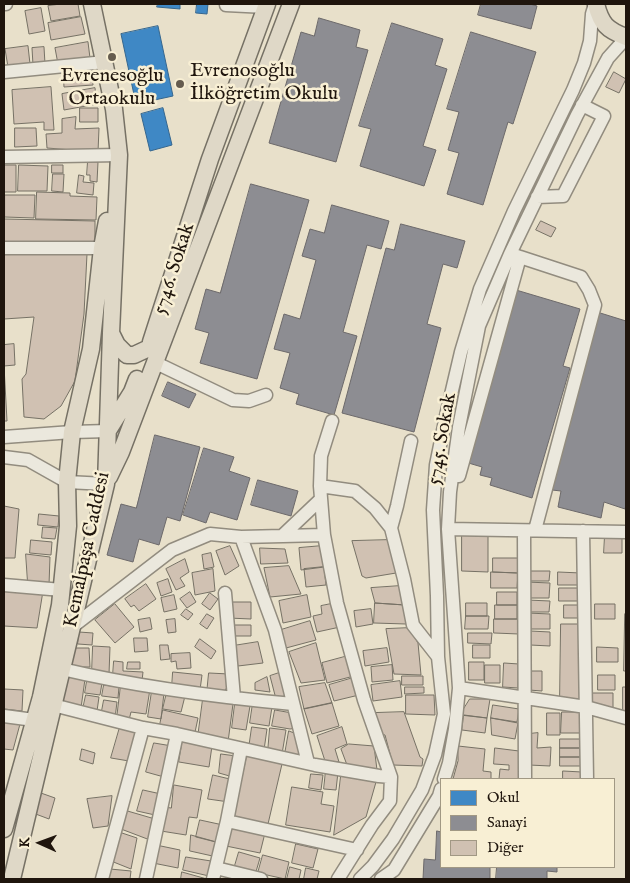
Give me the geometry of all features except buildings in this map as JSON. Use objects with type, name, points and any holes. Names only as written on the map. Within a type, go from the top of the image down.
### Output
[{"type":"main road","name":"Kemalpaşa Caddesi","points":[[12,879],[106,484],[119,155],[114,109],[92,4]]},
{"type":"main road","name":"5746. Sokak","points":[[108,431],[152,355],[292,4]]},
{"type":"main road","points":[[596,4],[604,26],[614,33],[626,37]]},
{"type":"main road","name":"5746. Sokak","points":[[106,484],[120,452],[152,355],[210,159],[267,5]]},
{"type":"main road","name":"Kemalpaşa Caddesi","points":[[4,829],[41,697],[62,590],[68,526],[67,482],[72,432],[91,349],[102,248],[119,155]]},
{"type":"main road","points":[[111,333],[117,345],[127,355],[152,355]]},
{"type":"street","points":[[226,4],[267,5]]},
{"type":"street","name":"5745. Sokak","points":[[360,879],[373,866],[393,839],[422,790],[435,755],[444,714],[438,657],[433,510],[436,465],[446,416],[461,352],[480,288],[514,211],[573,90],[584,63],[596,4]]},
{"type":"street","name":"5745. Sokak","points":[[444,778],[455,730],[459,688],[448,529],[450,492],[459,427],[479,326],[515,256],[537,197],[582,105],[608,58],[626,37]]},
{"type":"street","points":[[4,72],[105,62]]},
{"type":"street","points":[[537,197],[563,196],[604,116],[582,105]]},
{"type":"street","points":[[4,157],[119,155]]},
{"type":"street","points":[[4,248],[102,248]]},
{"type":"street","points":[[450,492],[456,487],[515,256],[581,277],[596,305],[530,530],[525,698],[525,778]]},
{"type":"street","points":[[152,355],[233,400],[249,401],[266,395]]},
{"type":"street","points":[[332,421],[321,456],[320,486],[324,536],[336,603],[364,700],[391,777],[390,801],[372,825],[338,879]]},
{"type":"street","points":[[4,437],[108,431]]},
{"type":"street","points":[[391,528],[411,441]]},
{"type":"street","points":[[4,457],[28,460],[67,482],[106,484]]},
{"type":"street","points":[[320,486],[355,491],[375,508],[391,528],[404,578],[413,625],[438,657]]},
{"type":"street","points":[[282,536],[321,499]]},
{"type":"street","points":[[448,529],[626,532]]},
{"type":"street","points":[[584,531],[586,778]]},
{"type":"street","points":[[72,627],[172,550],[210,534],[241,537],[324,536]]},
{"type":"street","points":[[241,537],[275,630],[308,763]]},
{"type":"street","points":[[5,583],[62,590]]},
{"type":"street","points":[[225,593],[234,698]]},
{"type":"street","points":[[62,669],[104,679],[234,698],[293,704]]},
{"type":"street","points":[[459,688],[586,708],[626,718]]},
{"type":"street","points":[[53,705],[144,728],[241,749],[391,777]]},
{"type":"street","points":[[4,716],[34,720]]},
{"type":"street","points":[[102,879],[144,728]]},
{"type":"street","points":[[146,879],[177,734]]},
{"type":"street","points":[[241,749],[215,874],[261,879]]},
{"type":"street","points":[[381,879],[394,875],[440,796]]},
{"type":"street","points":[[227,821],[357,850]]},
{"type":"place","name":"Evrenesoğlu Ortaokulu","points":[[112,57]]},
{"type":"place","name":"Evrenosoğlu İlköğretim Okulu","points":[[180,84]]}]
